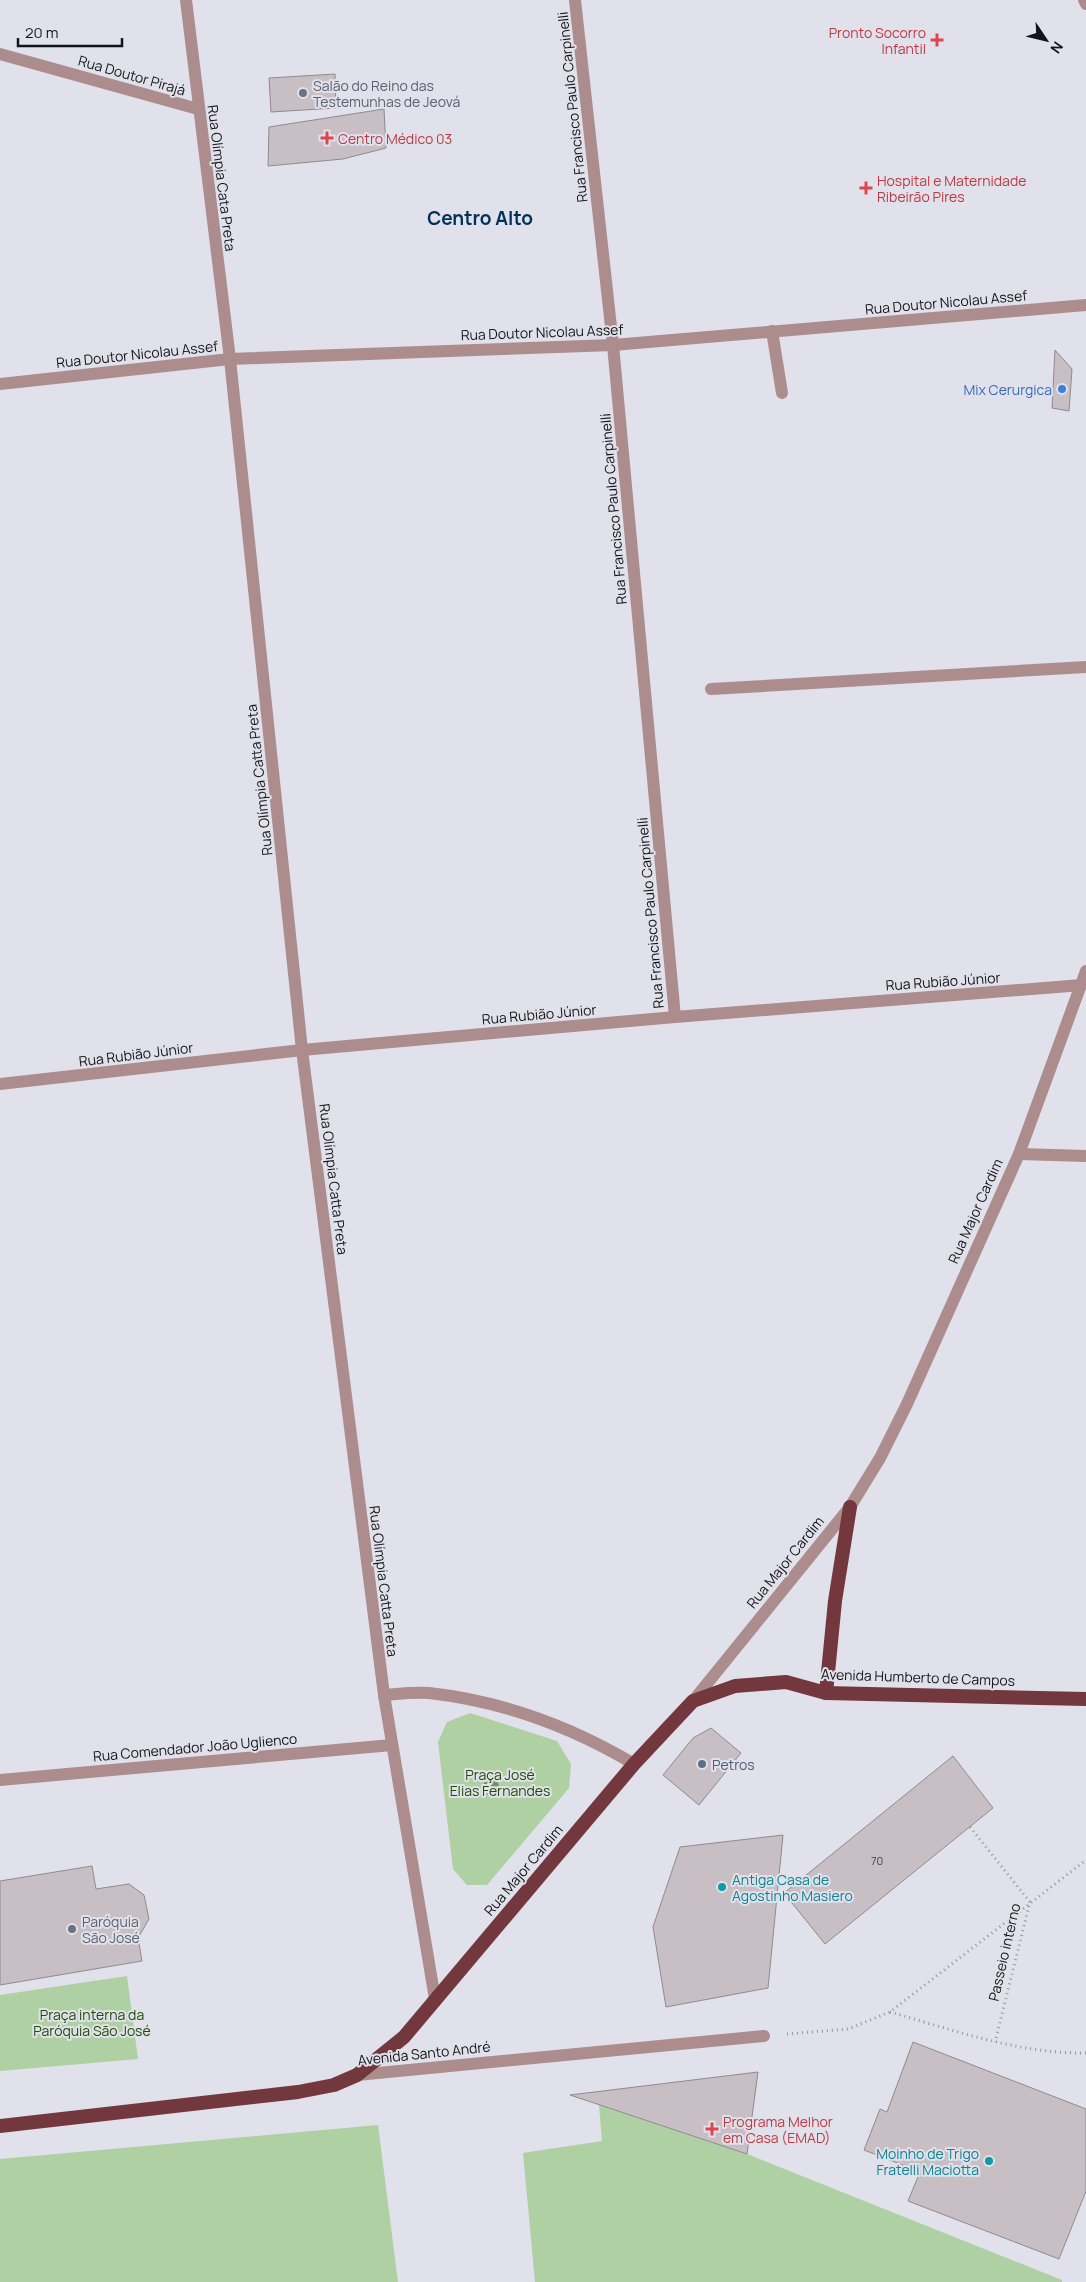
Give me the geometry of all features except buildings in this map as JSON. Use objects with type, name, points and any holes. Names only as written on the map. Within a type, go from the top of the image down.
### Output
[{"type":"highway","points":[[826,1693],[834,1601],[850,1508]]},
{"type":"highway","name":"Avenida Humberto de Campos","points":[[693,1701],[735,1686],[786,1682],[826,1693],[1086,1699]]},
{"type":"highway","name":"Rua Major Cardim","points":[[357,2075],[404,2037],[634,1764],[693,1701]]},
{"type":"highway","name":"Avenida Santo André","points":[[0,2126],[298,2092],[334,2085],[357,2075]]},
{"type":"street","name":"Rua Olímpia Cata Preta","points":[[186,0],[230,359]]},
{"type":"street","name":"Rua Francisco Paulo Carpinelli","points":[[575,0],[613,345],[675,1017]]},
{"type":"street","points":[[1084,0],[1086,4]]},
{"type":"street","name":"Rua Doutor Pirajá","points":[[0,54],[198,109]]},
{"type":"street","name":"Rua Doutor Nicolau Assef","points":[[0,384],[230,359],[613,345],[1086,305]]},
{"type":"street","points":[[772,332],[782,393]]},
{"type":"street","name":"Rua Olímpia Catta Preta","points":[[230,359],[302,1050],[384,1694],[435,1999]]},
{"type":"street","points":[[711,689],[1086,668]]},
{"type":"street","name":"Rua Major Cardim","points":[[693,1701],[850,1508],[880,1458],[907,1404],[1019,1154],[1086,971]]},
{"type":"street","name":"Rua Rubião Júnior","points":[[0,1084],[302,1050],[675,1017],[1082,985]]},
{"type":"street","points":[[1019,1154],[1086,1156]]},
{"type":"street","points":[[384,1694],[428,1693],[516,1711],[603,1745],[634,1764]]},
{"type":"street","name":"Rua Comendador João Uglienco","points":[[0,1780],[392,1745]]},
{"type":"street","name":"Avenida Santo André","points":[[357,2075],[764,2036]]},
{"type":"path","name":"Passeio interno","points":[[970,1827],[1030,1902],[995,2042]]},
{"type":"path","points":[[764,2036],[848,2029],[890,2012],[1086,1860]]},
{"type":"path","points":[[890,2012],[995,2042],[1064,2054],[1086,2053]]},
{"type":"green space","name":"Praça José Elias Fernandes","points":[[470,1713],[557,1741],[571,1764],[569,1788],[487,1885],[467,1885],[453,1869],[438,1742],[447,1722]]},
{"type":"green space","name":"Praça interna da Paróquia São José","points":[[127,1976],[138,2059],[0,2071],[0,1995]]},
{"type":"green space","points":[[599,2105],[747,2154],[1062,2280],[1062,2282],[535,2282],[523,2153],[602,2141]]},
{"type":"green space","points":[[378,2125],[398,2282],[0,2282],[0,2159]]},
{"type":"place","name":"Pronto Socorro Infantil","points":[[937,40]]},
{"type":"place","name":"Salão do Reino das Testemunhas de Jeová","points":[[303,93]]},
{"type":"place","name":"Centro Médico 03","points":[[327,138]]},
{"type":"place","name":"Hospital e Maternidade Ribeirão Pires","points":[[866,188]]},
{"type":"place","name":"Mix Cerurgica","points":[[1062,389]]},
{"type":"place","name":"Petros","points":[[702,1764]]},
{"type":"place","name":"Antiga Casa de Agostinho Masiero","points":[[722,1887]]},
{"type":"place","name":"Paróquia São José","points":[[72,1929]]},
{"type":"place","name":"Programa Melhor em Casa (EMAD)","points":[[712,2129]]},
{"type":"place","name":"Moinho de Trigo Fratelli Maciotta","points":[[989,2161]]},
{"type":"district","name":"Centro Alto","points":[[480,218]]}]
